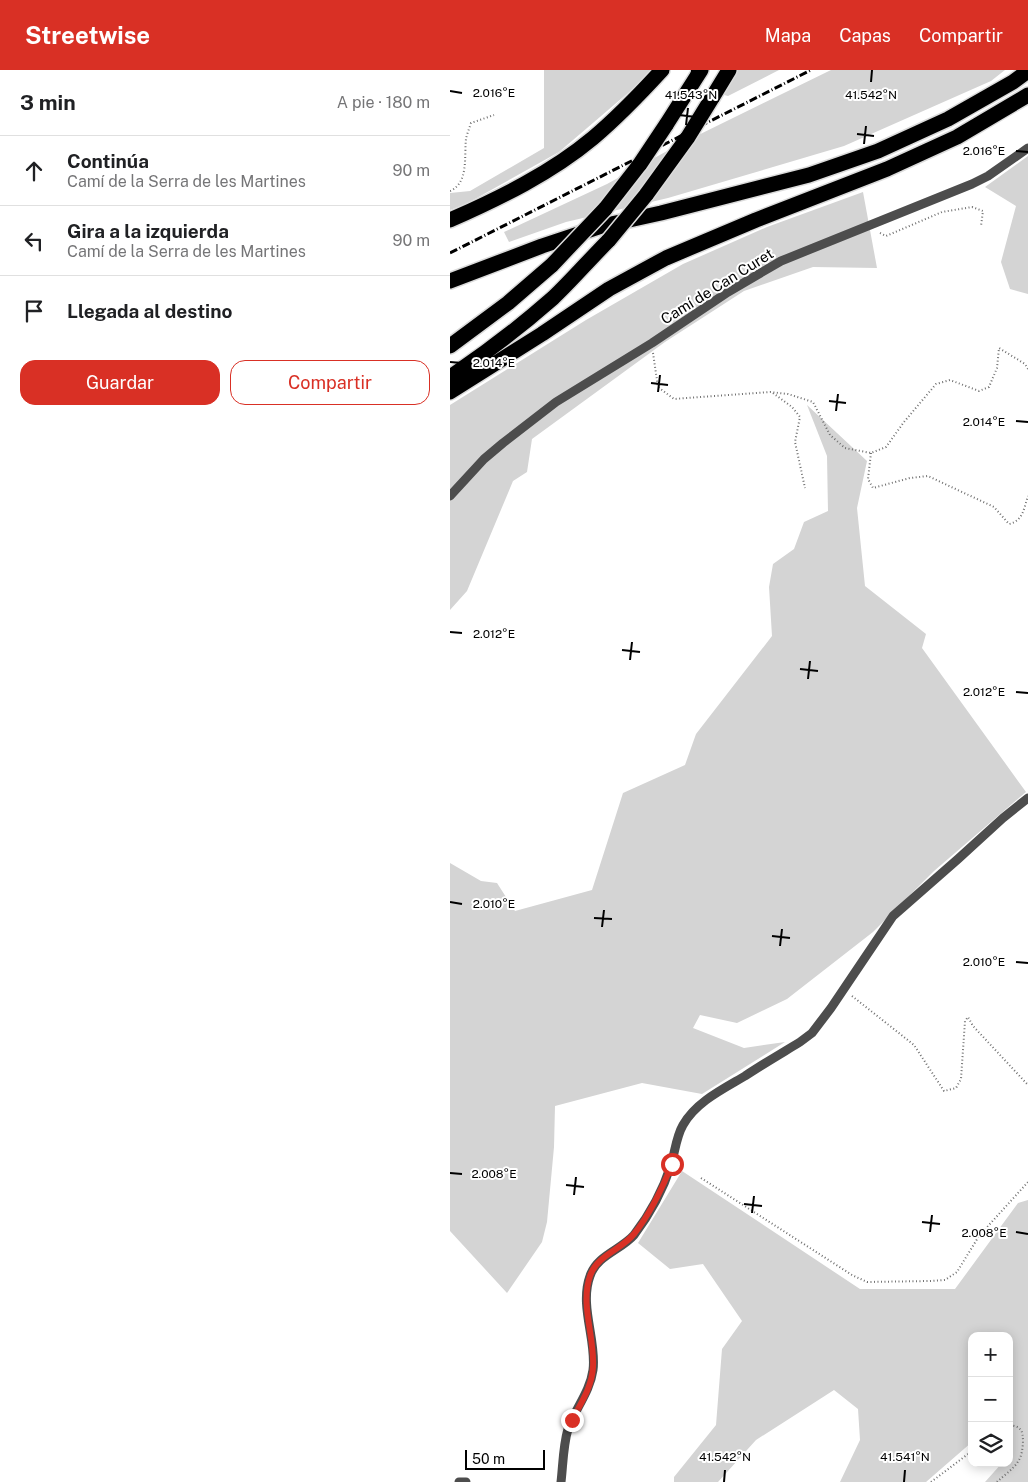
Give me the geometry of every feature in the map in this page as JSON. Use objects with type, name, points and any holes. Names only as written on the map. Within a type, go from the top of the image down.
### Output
[{"type":"highway","points":[[450,220],[536,177],[592,139],[618,116],[662,70]]},
{"type":"highway","points":[[450,346],[508,303],[552,265],[605,209],[640,164],[701,70]]},
{"type":"highway","points":[[450,377],[492,348],[527,320],[554,296],[609,240],[646,195],[688,138],[728,70]]},
{"type":"highway","points":[[450,281],[542,246],[602,226],[809,175],[878,151],[948,119],[1013,82],[1028,71]]},
{"type":"highway","points":[[450,392],[609,289],[666,258],[896,165],[957,137],[1028,95]]},
{"type":"highway","points":[[450,288],[489,267]]},
{"type":"street","name":"Camí de Can Curet","points":[[450,496],[484,459],[556,402],[652,343],[728,292],[781,261],[972,184],[988,176],[1028,148]]},
{"type":"street","points":[[561,1482],[568,1432],[572,1420],[587,1392],[593,1369],[587,1313],[590,1275],[601,1260],[628,1241],[657,1199],[672,1164],[682,1126],[705,1100],[812,1033],[844,990],[893,916],[1028,798]]},
{"type":"street","points":[[459,1482],[466,1482]]},
{"type":"path","points":[[450,191],[461,183],[465,162],[466,137],[471,123],[494,115]]},
{"type":"path","points":[[876,222],[877,231],[886,236],[942,212],[972,207],[984,211],[981,226]]},
{"type":"path","points":[[652,343],[658,387],[674,399],[774,393],[788,394],[813,402],[830,434],[845,448],[871,453],[886,447],[936,384],[950,380],[979,391],[989,387],[997,368],[999,348],[1025,364],[1028,369]]},
{"type":"path","points":[[774,393],[792,407],[800,417],[795,442],[805,488]]},
{"type":"path","points":[[871,453],[868,480],[873,488],[910,478],[928,476],[994,507],[1008,524],[1014,523],[1021,516],[1028,496]]},
{"type":"path","points":[[844,990],[914,1045],[944,1091],[956,1088],[961,1079],[965,1021],[968,1017],[973,1026],[1028,1086]]},
{"type":"path","points":[[701,1178],[852,1275],[867,1282],[945,1280],[957,1272],[979,1236],[1028,1182]]},
{"type":"path","points":[[1013,1426],[1020,1428],[1023,1441],[1021,1457],[1013,1466]]},
{"type":"path","points":[[931,1482],[968,1454]]},
{"type":"path","points":[[996,1482],[1013,1467]]},
{"type":"shaded area","points":[[544,70],[651,70],[642,81],[559,152],[466,204],[450,210],[450,193],[470,191],[544,148]]},
{"type":"shaded area","points":[[738,70],[779,70],[728,96],[724,95]]},
{"type":"shaded area","points":[[831,70],[1005,70],[991,81],[844,146],[668,198],[566,222],[509,242],[504,232],[607,184],[678,145]]},
{"type":"shaded area","points":[[1028,156],[1028,294],[1010,289],[1001,262],[1016,206],[985,187]]},
{"type":"shaded area","points":[[863,192],[877,268],[813,267],[744,291],[665,342],[532,439],[527,472],[513,481],[467,591],[450,610],[450,405],[586,320],[683,264],[767,227]]},
{"type":"shaded area","points":[[807,405],[867,461],[857,508],[865,586],[926,634],[922,648],[1026,792],[934,871],[873,932],[787,999],[737,1023],[700,1015],[693,1028],[744,1048],[785,1042],[702,1094],[642,1083],[555,1106],[554,1147],[547,1222],[542,1242],[507,1293],[450,1231],[450,863],[481,881],[497,883],[515,911],[592,890],[623,793],[685,765],[696,734],[772,636],[769,587],[773,564],[794,549],[804,522],[828,511],[827,456]]},
{"type":"shaded area","points":[[682,1171],[860,1289],[955,1289],[1018,1203],[1028,1200],[1028,1482],[985,1482],[998,1467],[1013,1467],[1013,1332],[968,1332],[968,1445],[926,1482],[840,1482],[860,1440],[858,1409],[834,1390],[756,1440],[718,1482],[674,1482],[674,1477],[716,1425],[722,1349],[742,1321],[703,1264],[670,1269],[638,1243]]},
{"type":"railway","points":[[450,253],[811,70]]},
{"type":"route","points":[[572,1420],[587,1392],[593,1369],[587,1313],[590,1275],[601,1260],[628,1241],[634,1234],[657,1199],[672,1164]]}]
